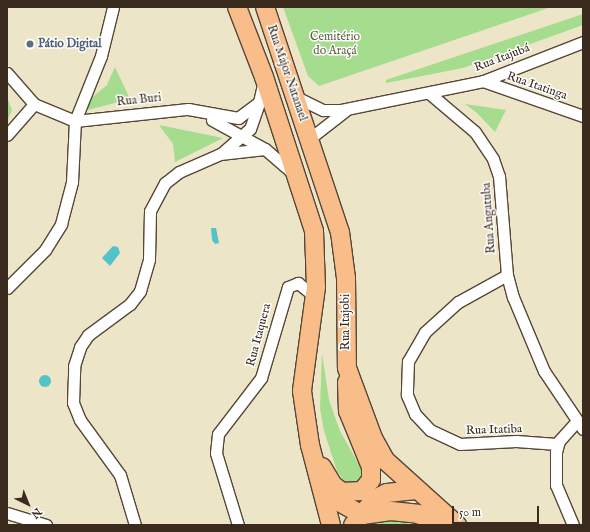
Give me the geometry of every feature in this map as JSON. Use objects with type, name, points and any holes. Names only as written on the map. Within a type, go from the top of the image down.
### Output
[{"type":"main road","name":"Rua Major Natanael","points":[[237,7],[264,76],[297,178]]},
{"type":"main road","name":"Rua Major Natanael","points":[[265,7],[309,139]]},
{"type":"main road","name":"Rua Itajobi","points":[[309,139],[340,232],[346,278],[347,368],[373,438],[386,461],[416,490],[458,525]]},
{"type":"main road","points":[[297,178],[315,241],[315,297],[302,391],[310,445],[332,525]]},
{"type":"main road","points":[[310,445],[338,490],[357,493],[368,486],[372,473],[348,411],[347,368]]},
{"type":"main road","points":[[323,488],[357,520]]},
{"type":"main road","points":[[357,520],[387,493],[416,490]]},
{"type":"main road","points":[[357,520],[391,511],[418,514],[446,525]]},
{"type":"street","points":[[7,288],[45,250],[60,224],[72,182],[75,121],[101,56],[113,7]]},
{"type":"street","name":"Rua Itajubá","points":[[429,93],[483,80],[583,42]]},
{"type":"street","name":"Rua Buri","points":[[7,73],[34,104],[75,121],[188,109],[238,118],[259,102]]},
{"type":"street","points":[[135,525],[120,475],[80,420],[73,404],[74,366],[88,335],[130,304],[140,291],[147,276],[148,226],[156,194],[179,172],[220,154],[245,135],[254,122],[264,76]]},
{"type":"street","name":"Rua Itatinga","points":[[483,80],[583,116]]},
{"type":"street","points":[[296,97],[323,110],[351,108],[429,93]]},
{"type":"street","name":"Rua Angatuba","points":[[429,93],[475,132],[493,159],[499,176],[507,275],[535,354],[580,426]]},
{"type":"street","points":[[7,134],[34,104]]},
{"type":"street","points":[[309,139],[328,121],[351,108]]},
{"type":"street","points":[[188,109],[245,135],[265,149],[297,178]]},
{"type":"street","points":[[220,154],[265,149]]},
{"type":"street","name":"Rua Itatiba","points":[[507,275],[458,302],[425,332],[408,361],[407,395],[421,420],[455,443],[557,444]]},
{"type":"street","name":"Rua Itaquera","points":[[238,525],[216,453],[218,434],[261,378],[288,287],[298,283],[315,297]]},
{"type":"street","points":[[572,525],[556,485],[557,444],[580,426]]},
{"type":"street","points":[[7,513],[46,525]]},
{"type":"green space","name":"Cemitério do Araçá","points":[[283,7],[551,7],[319,86],[308,76]]},
{"type":"green space","points":[[583,14],[583,25],[463,68],[386,83],[386,80]]},
{"type":"green space","points":[[115,67],[130,99],[88,110],[88,101],[107,85]]},
{"type":"green space","points":[[7,97],[12,110],[7,122]]},
{"type":"green space","points":[[465,104],[506,110],[495,132],[477,113]]},
{"type":"green space","points":[[159,125],[223,138],[175,162],[173,144]]},
{"type":"green space","points":[[322,353],[329,400],[340,431],[367,479],[349,488],[337,471],[324,431],[320,408]]},
{"type":"green space","points":[[386,517],[408,523],[411,525],[362,525]]},
{"type":"water","points":[[211,228],[216,228],[219,243],[215,244],[212,240]]},
{"type":"water","points":[[113,246],[118,247],[120,253],[110,266],[102,258]]},
{"type":"water","points":[[45,375],[49,377],[51,381],[49,385],[45,387],[41,385],[39,381],[41,377]]},
{"type":"place","name":"Pátio Digital","points":[[30,44]]}]
